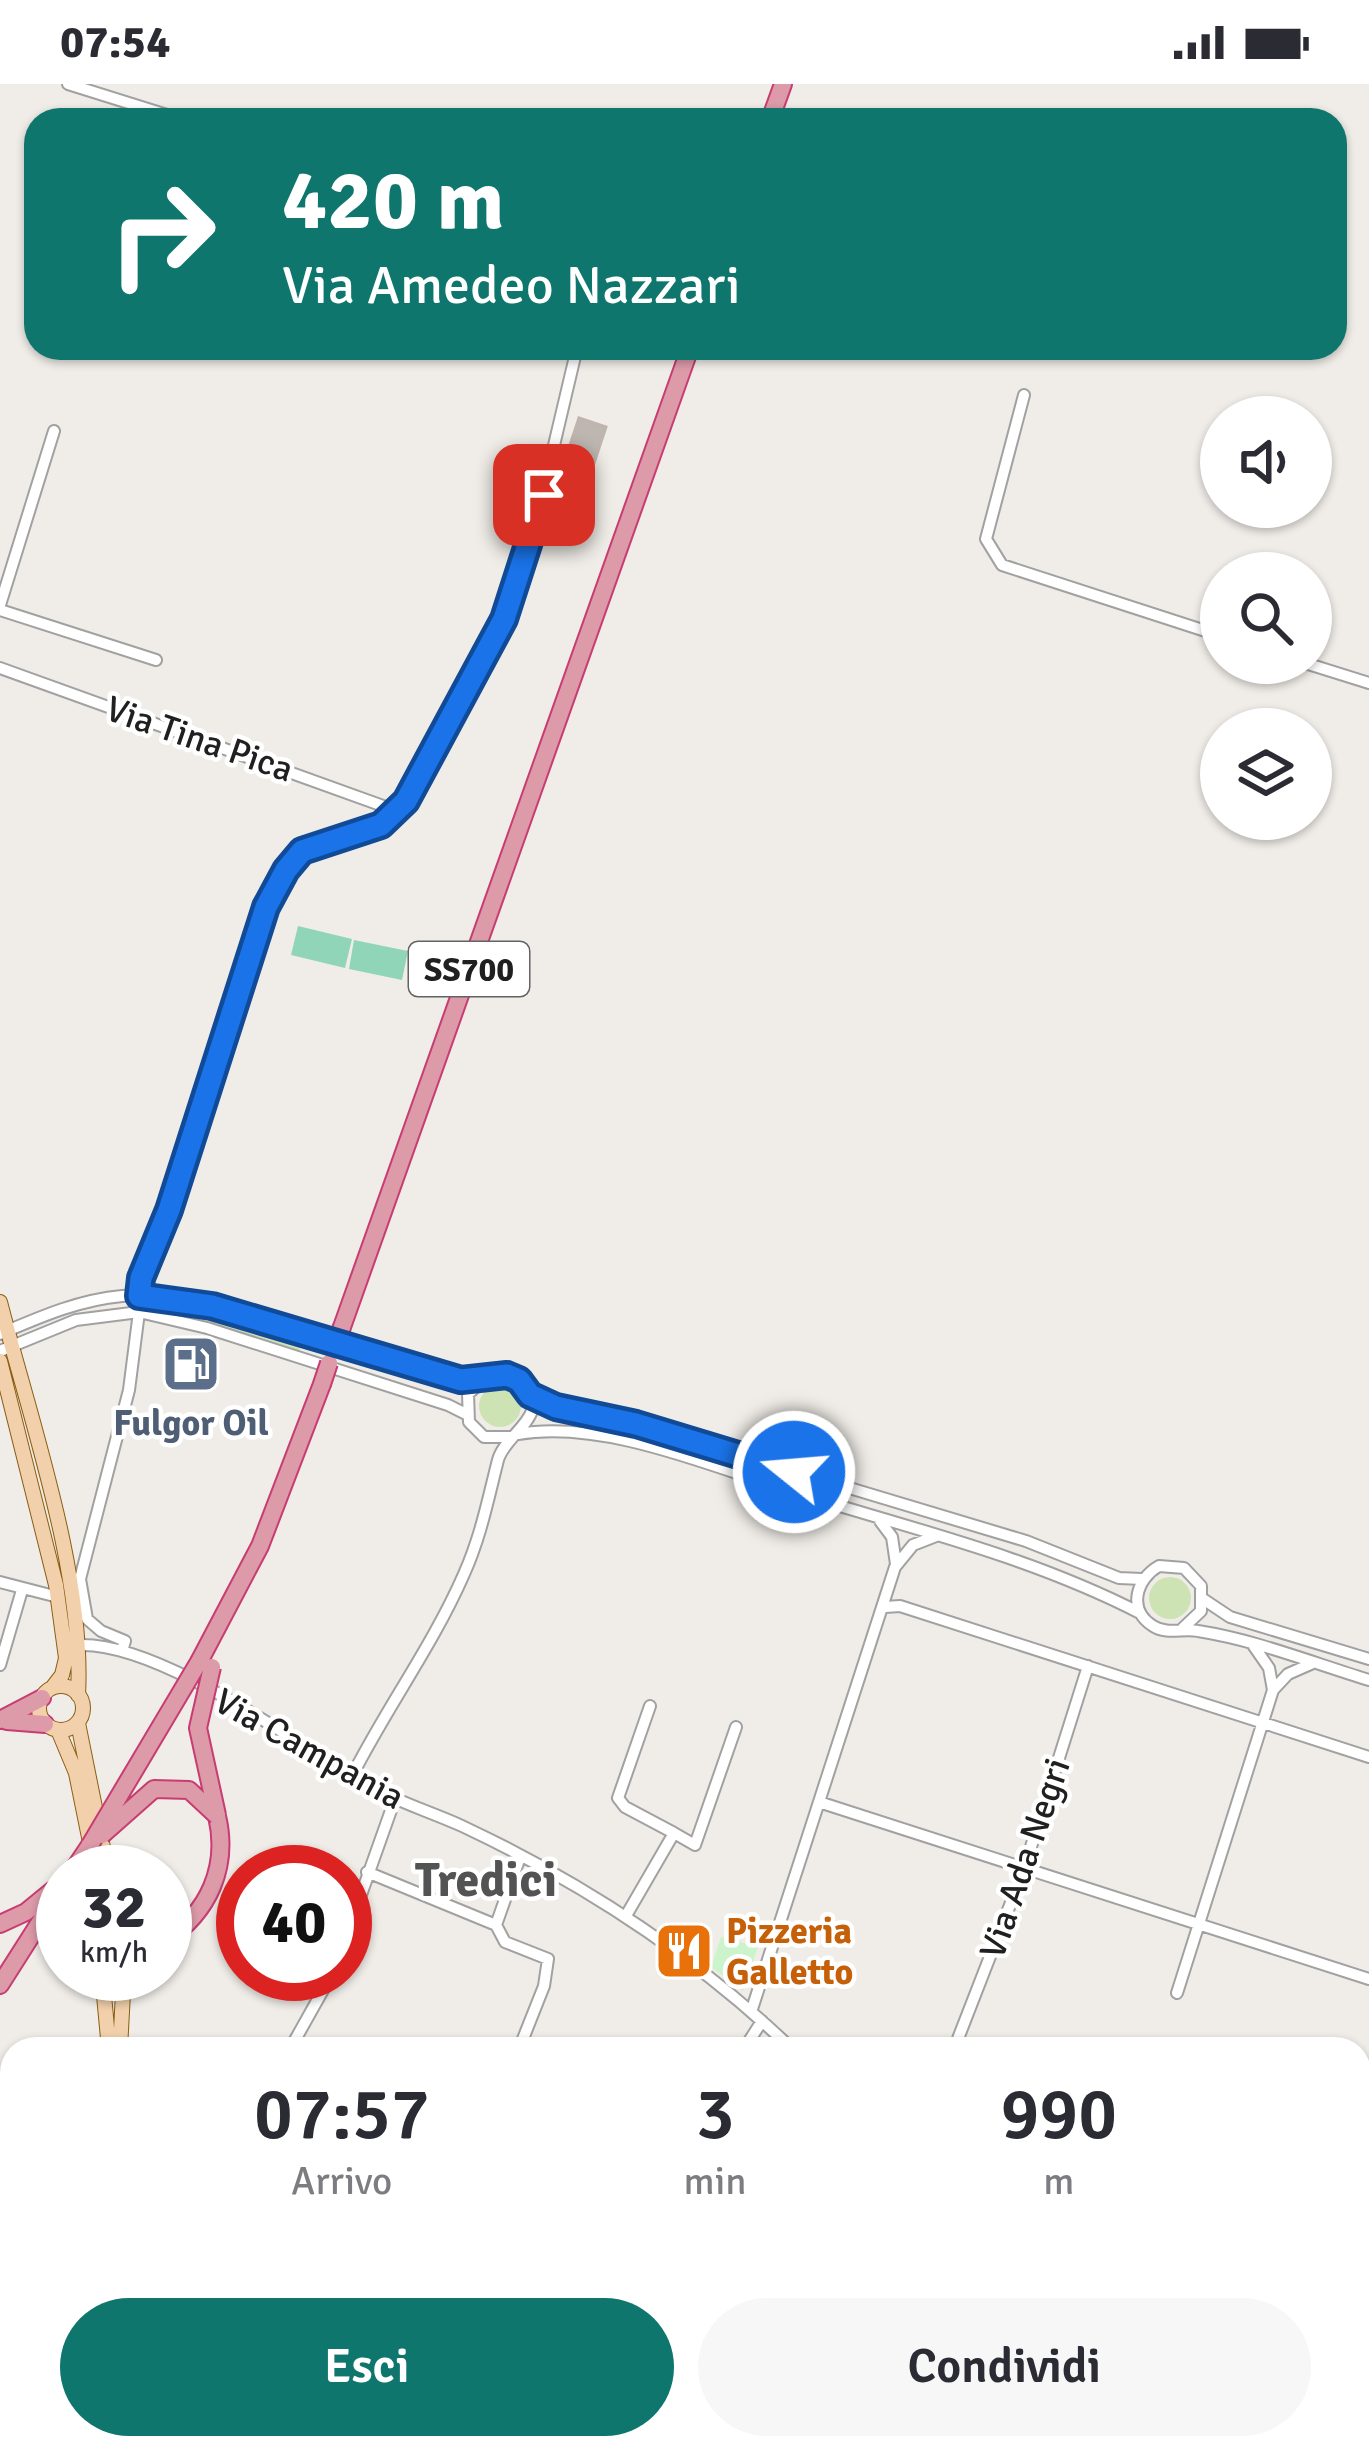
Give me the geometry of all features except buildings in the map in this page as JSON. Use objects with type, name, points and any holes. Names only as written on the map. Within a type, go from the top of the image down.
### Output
[{"type":"highway","name":"SS700","points":[[206,1663],[322,1384],[686,360]]},
{"type":"highway","points":[[192,1909],[215,1882],[221,1850],[197,1728],[206,1663]]},
{"type":"highway","points":[[90,1845],[206,1663]]},
{"type":"highway","points":[[0,1720],[47,1693]]},
{"type":"highway","points":[[0,1720],[51,1727]]},
{"type":"highway","points":[[90,1845],[154,1789],[189,1790],[217,1816]]},
{"type":"highway","points":[[0,1924],[36,1904]]},
{"type":"highway","points":[[0,1985],[36,1927]]},
{"type":"main road","points":[[0,1302],[5,1340],[65,1559],[79,1646],[78,1695],[83,1709],[78,1723],[103,1845]]},
{"type":"main road","points":[[0,1360],[58,1597],[66,1658],[62,1675],[39,1708],[76,1773],[91,1845]]},
{"type":"main road","points":[[47,1693],[66,1687],[78,1695]]},
{"type":"main road","points":[[51,1727],[78,1723]]},
{"type":"main road","points":[[105,2001],[108,2037]]},
{"type":"main road","points":[[121,2037],[123,2001]]},
{"type":"street","points":[[68,84],[145,108]]},
{"type":"street","points":[[139,1296],[141,1278],[169,1210],[266,907],[302,851],[381,825],[428,768],[504,619],[535,533],[574,360]]},
{"type":"street","points":[[1024,395],[986,539],[1002,566],[1200,629]]},
{"type":"street","points":[[54,431],[0,607],[156,660]]},
{"type":"street","name":"Via Tina Pica","points":[[0,668],[397,811]]},
{"type":"street","points":[[1332,671],[1369,683]]},
{"type":"street","points":[[5,1340],[69,1306],[139,1296],[212,1306],[452,1377],[513,1377],[530,1395],[556,1407],[636,1424],[1026,1541],[1118,1578],[1142,1579]]},
{"type":"street","points":[[5,1340],[76,1320],[140,1312],[207,1328],[448,1405],[467,1415],[497,1464]]},
{"type":"street","points":[[65,1559],[88,1556],[129,1390],[140,1312]]},
{"type":"street","points":[[467,1415],[468,1394],[482,1378]]},
{"type":"street","points":[[352,1776],[382,1715],[428,1646],[458,1587],[483,1526],[497,1464],[532,1414],[530,1395]]},
{"type":"street","points":[[484,1437],[551,1430],[611,1438],[1054,1571],[1140,1613],[1155,1628],[1183,1628],[1252,1644],[1369,1679]]},
{"type":"street","points":[[874,1517],[892,1538],[896,1567]]},
{"type":"street","points":[[752,2009],[896,1567],[913,1545],[938,1536]]},
{"type":"street","name":"Via Campania","points":[[88,1556],[80,1588],[88,1619],[101,1631],[125,1641],[122,1651]]},
{"type":"street","points":[[1140,1613],[1137,1592],[1142,1579],[1159,1567],[1178,1566],[1195,1576],[1203,1599],[1230,1618],[1369,1660]]},
{"type":"street","points":[[0,1582],[58,1597]]},
{"type":"street","points":[[0,1665],[22,1590]]},
{"type":"street","points":[[1183,1628],[1197,1617],[1203,1599]]},
{"type":"street","points":[[885,1607],[900,1606],[1369,1757]]},
{"type":"street","points":[[1252,1644],[1270,1668],[1273,1690]]},
{"type":"street","name":"Via Campania","points":[[79,1646],[122,1651],[239,1704],[394,1799],[520,1857],[627,1914],[752,2009],[780,2037]]},
{"type":"street","points":[[1177,1993],[1273,1690],[1288,1674],[1313,1663]]},
{"type":"street","name":"Via Ada Negri","points":[[959,2037],[1024,1869],[1088,1666]]},
{"type":"street","points":[[650,1706],[618,1798],[695,1845],[736,1727]]},
{"type":"street","points":[[372,1858],[394,1799]]},
{"type":"street","points":[[822,1803],[1369,1979]]},
{"type":"street","points":[[627,1914],[674,1833]]},
{"type":"street","points":[[496,1924],[520,1857]]},
{"type":"street","points":[[372,1874],[496,1924],[505,1942],[548,1959],[523,2037]]},
{"type":"street","points":[[297,2037],[317,2001]]},
{"type":"street","points":[[752,2037],[762,2020]]},
{"type":"green space","points":[[298,926],[352,939],[345,968],[291,955]]},
{"type":"green space","points":[[354,940],[408,951],[402,980],[349,969]]},
{"type":"green space","points":[[146,1304],[221,1315],[303,1337],[299,1352]]},
{"type":"green space","points":[[500,1385],[515,1391],[521,1406],[515,1421],[500,1427],[485,1421],[479,1406],[485,1391]]},
{"type":"green space","points":[[1170,1577],[1185,1583],[1191,1598],[1185,1613],[1170,1619],[1155,1613],[1149,1598],[1155,1583]]},
{"type":"green space","points":[[721,1937],[758,1947],[743,1991],[711,1967]]},
{"type":"place","name":"Fulgor Oil","points":[[191,1364]]},
{"type":"place","name":"Pizzeria Galletto","points":[[684,1951]]},
{"type":"district","name":"Tredici","points":[[486,1879]]},
{"type":"route","points":[[544,495],[504,619],[428,768],[406,801],[381,825],[302,851],[266,907],[169,1210],[141,1278],[139,1296],[189,1300],[248,1315],[461,1380],[507,1375],[519,1380],[530,1395],[556,1407],[636,1424],[794,1472]]}]
